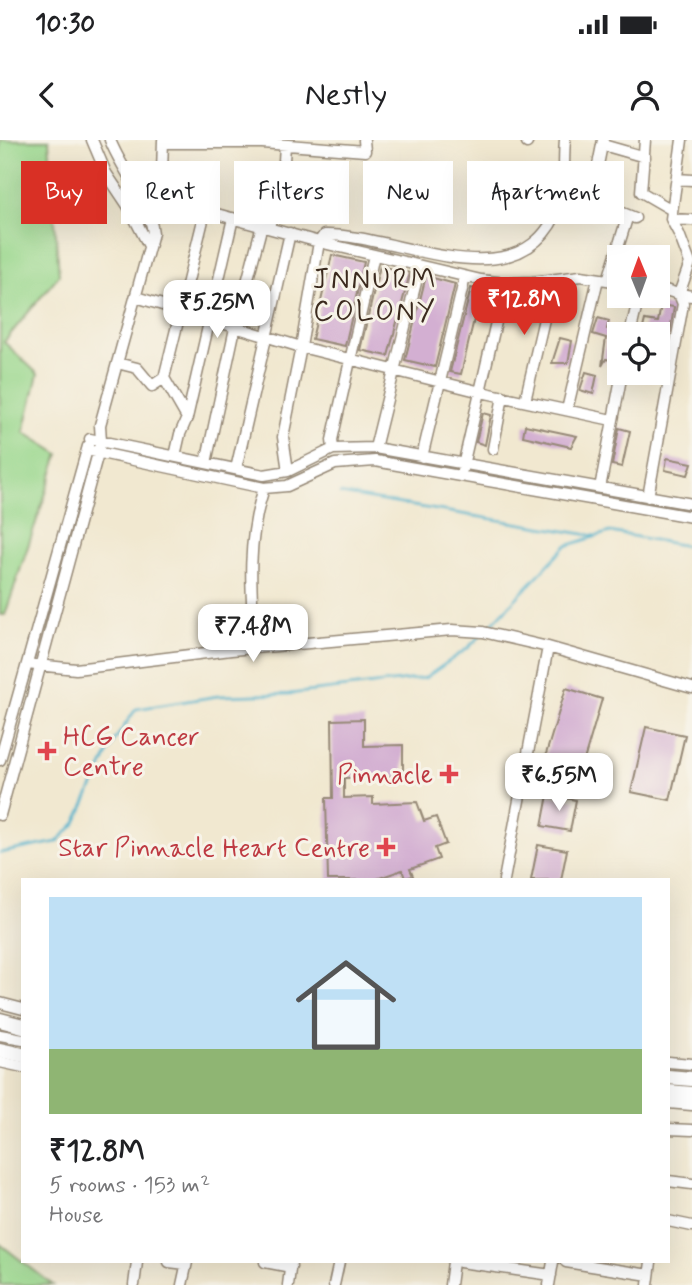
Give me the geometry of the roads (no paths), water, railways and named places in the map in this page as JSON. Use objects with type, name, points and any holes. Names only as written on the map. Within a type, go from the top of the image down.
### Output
[{"type":"main road","points":[[0,1020],[21,1025]]},
{"type":"main road","points":[[0,1050],[21,1055]]},
{"type":"main road","points":[[670,1077],[692,1079]]},
{"type":"main road","points":[[670,1101],[692,1103]]},
{"type":"street","points":[[92,140],[106,173],[128,206],[149,246]]},
{"type":"street","points":[[110,140],[121,165]]},
{"type":"street","points":[[162,161],[163,142],[285,145],[365,151],[364,140]]},
{"type":"street","points":[[564,161],[565,140]]},
{"type":"street","points":[[645,140],[641,192],[671,215],[692,220]]},
{"type":"street","points":[[599,161],[603,142],[645,157]]},
{"type":"street","points":[[206,463],[235,328],[265,226],[283,177],[285,145]]},
{"type":"street","points":[[648,497],[683,304],[679,294],[690,263],[671,215],[685,146]]},
{"type":"street","points":[[677,179],[692,180]]},
{"type":"street","points":[[622,245],[632,216],[624,213]]},
{"type":"street","points":[[220,215],[319,242],[505,283],[581,276],[607,280]]},
{"type":"street","points":[[175,456],[187,418],[233,218]]},
{"type":"street","points":[[0,760],[100,425],[153,233],[152,224]]},
{"type":"street","points":[[117,363],[137,369],[152,386],[164,378],[202,224]]},
{"type":"street","points":[[288,471],[283,437],[319,242],[324,235],[367,238],[423,254],[449,258],[507,257],[528,250],[551,224]]},
{"type":"street","points":[[236,469],[290,233]]},
{"type":"street","points":[[333,449],[332,440],[349,359],[374,255]]},
{"type":"street","points":[[375,448],[420,266]]},
{"type":"street","points":[[422,457],[465,276]]},
{"type":"street","points":[[526,401],[553,280]]},
{"type":"street","points":[[462,470],[505,283]]},
{"type":"street","points":[[568,410],[607,286]]},
{"type":"street","points":[[670,291],[692,296]]},
{"type":"street","points":[[136,297],[301,347],[481,392],[612,420]]},
{"type":"street","points":[[164,378],[187,418]]},
{"type":"street","points":[[600,488],[619,385]]},
{"type":"street","points":[[493,449],[503,396]]},
{"type":"street","points":[[94,446],[264,488],[287,486],[335,464],[375,461],[600,488],[692,504]]},
{"type":"street","points":[[94,446],[175,456],[264,475],[288,471],[333,449],[375,448],[422,457],[462,470],[692,517]]},
{"type":"street","points":[[0,815],[41,666],[94,446]]},
{"type":"street","points":[[255,648],[250,572],[255,516],[264,488]]},
{"type":"street","points":[[27,664],[76,669],[255,648],[452,631],[486,632],[692,688]]},
{"type":"street","points":[[504,878],[548,647]]},
{"type":"street","points":[[0,1003],[21,1008]]},
{"type":"street","points":[[0,1035],[21,1039]]},
{"type":"street","points":[[0,1062],[21,1067]]},
{"type":"street","points":[[670,1062],[692,1063]]},
{"type":"street","points":[[670,1090],[692,1092]]},
{"type":"street","points":[[670,1132],[692,1130]]},
{"type":"street","points":[[670,1181],[692,1184]]},
{"type":"street","points":[[670,1222],[692,1226]]},
{"type":"street","points":[[134,1285],[137,1263]]},
{"type":"street","points":[[182,1285],[186,1263]]},
{"type":"street","points":[[334,1285],[339,1263]]},
{"type":"street","points":[[450,1285],[453,1263]]},
{"type":"street","points":[[465,1263],[550,1280]]},
{"type":"street","points":[[571,1263],[648,1280]]},
{"type":"street","points":[[288,1285],[291,1264]]},
{"type":"waterway","points":[[340,494],[596,536]]},
{"type":"waterway","points":[[487,629],[566,546],[610,532],[692,547]]},
{"type":"waterway","points":[[0,853],[57,842],[76,823],[114,741],[136,709],[218,696],[289,694],[425,678],[468,648],[480,636]]},
{"type":"place","name":"HCG Cancer Centre","points":[[47,751]]},
{"type":"place","name":"Pinnacle","points":[[449,774]]},
{"type":"place","name":"Star Pinnacle Heart Centre","points":[[386,847]]},
{"type":"district","name":"JNNURM COLONY","points":[[375,294]]}]
